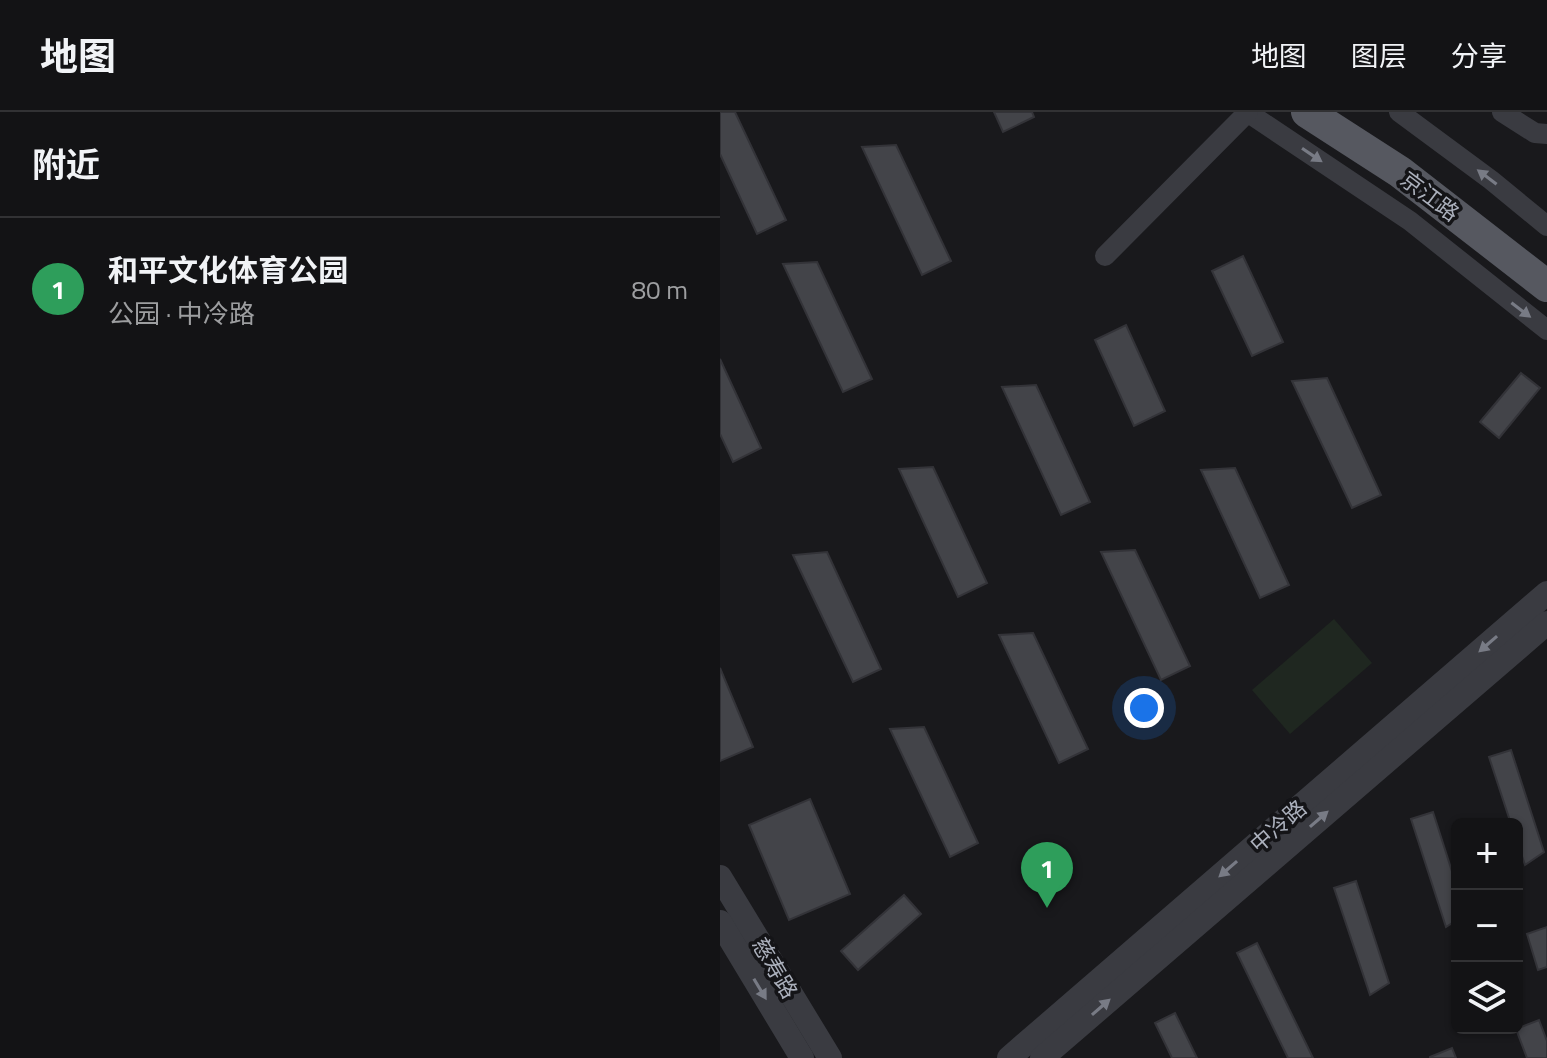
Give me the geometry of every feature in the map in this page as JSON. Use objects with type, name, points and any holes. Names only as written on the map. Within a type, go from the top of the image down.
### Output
[{"type":"main road","name":"京江路","points":[[1307,112],[1400,172],[1547,286]]},
{"type":"main road","name":"京江路","points":[[1341,112],[1413,162],[1547,264]]},
{"type":"street","points":[[1105,256],[1247,112],[1410,221],[1547,330]]},
{"type":"street","points":[[1399,112],[1547,226]]},
{"type":"street","points":[[1502,112],[1535,133],[1547,134]]},
{"type":"street","name":"中冷路","points":[[1009,1058],[1547,593]]},
{"type":"street","name":"中冷路","points":[[1042,1058],[1547,623]]},
{"type":"street","name":"慈寿路","points":[[720,877],[830,1058]]},
{"type":"street","name":"慈寿路","points":[[720,922],[802,1058]]},
{"type":"shaded area","points":[[1334,619],[1372,663],[1290,734],[1252,690]]},
{"type":"building","points":[[720,112],[735,112],[786,220],[757,234],[720,154]]},
{"type":"building","points":[[994,112],[1032,112],[1034,117],[1003,132]]},
{"type":"building","points":[[896,145],[951,261],[922,275],[862,147]]},
{"type":"building","points":[[1243,256],[1283,342],[1252,356],[1212,271]]},
{"type":"building","points":[[817,262],[872,379],[843,392],[783,264]]},
{"type":"building","points":[[1126,325],[1165,411],[1134,426],[1095,340]]},
{"type":"building","points":[[720,359],[761,448],[733,462],[720,434]]},
{"type":"building","points":[[1521,373],[1540,388],[1499,438],[1480,422]]},
{"type":"building","points":[[1327,378],[1381,495],[1352,508],[1292,381]]},
{"type":"building","points":[[1036,385],[1090,502],[1061,515],[1002,387]]},
{"type":"building","points":[[933,467],[987,583],[958,597],[899,469]]},
{"type":"building","points":[[1235,468],[1289,585],[1260,598],[1201,470]]},
{"type":"building","points":[[1135,550],[1190,666],[1161,680],[1101,552]]},
{"type":"building","points":[[827,552],[881,669],[853,682],[793,555]]},
{"type":"building","points":[[1033,633],[1088,749],[1059,763],[999,635]]},
{"type":"building","points":[[720,668],[753,747],[720,761]]},
{"type":"building","points":[[924,727],[978,843],[950,857],[890,729]]},
{"type":"building","points":[[1511,750],[1544,852],[1525,865],[1523,818],[1509,818],[1489,757]]},
{"type":"building","points":[[810,799],[850,894],[789,920],[749,825]]},
{"type":"building","points":[[1433,812],[1451,868],[1451,924],[1446,927],[1411,819]]},
{"type":"building","points":[[1356,881],[1389,983],[1370,995],[1334,888]]},
{"type":"building","points":[[904,895],[921,914],[858,970],[841,951]]},
{"type":"building","points":[[1547,927],[1547,967],[1538,970],[1527,934]]},
{"type":"building","points":[[1257,943],[1313,1058],[1288,1058],[1237,953]]},
{"type":"building","points":[[1175,1013],[1197,1058],[1172,1058],[1155,1023]]},
{"type":"building","points":[[1539,1020],[1547,1041],[1547,1058],[1527,1058],[1518,1034],[1523,1034],[1523,1026]]},
{"type":"building","points":[[1452,1048],[1456,1058],[1430,1058],[1430,1057]]},
{"type":"place","name":"和平文化体育公园","points":[[1047,908]]}]
